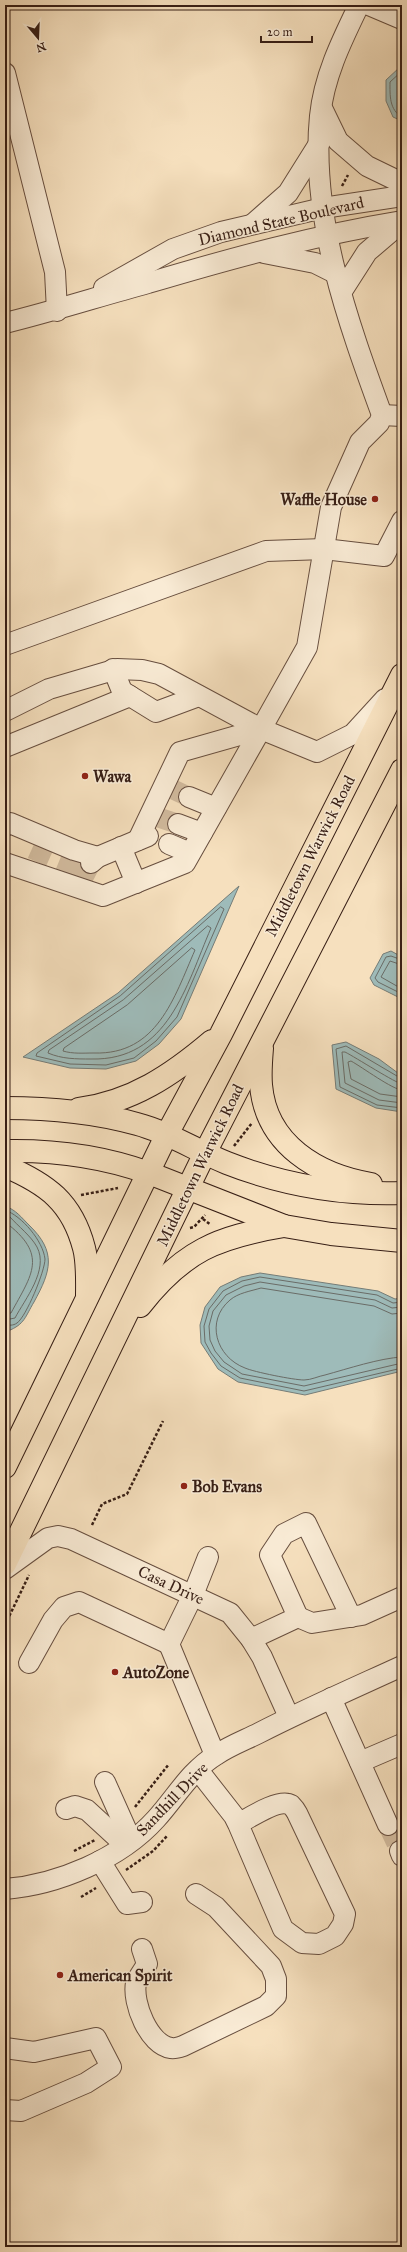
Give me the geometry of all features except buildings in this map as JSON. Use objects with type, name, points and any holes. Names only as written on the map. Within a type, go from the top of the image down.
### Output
[{"type":"main road","name":"Middletown Warwick Road","points":[[5,1467],[11,1449],[88,1298],[166,1136],[221,1034],[399,681]]},
{"type":"main road","name":"Middletown Warwick Road","points":[[5,1564],[205,1153],[402,770]]},
{"type":"main road","points":[[5,1108],[68,1110],[95,1107],[143,1090],[168,1076],[221,1034]]},
{"type":"main road","points":[[262,1043],[261,1086],[268,1113],[283,1140],[292,1150],[317,1167],[336,1175],[402,1190]]},
{"type":"main road","points":[[68,1110],[138,1124],[227,1163],[272,1178],[332,1191],[370,1194],[402,1193]]},
{"type":"main road","points":[[5,1151],[55,1152],[89,1156],[127,1165],[188,1190],[284,1226],[331,1234],[402,1241]]},
{"type":"main road","points":[[5,1166],[47,1188],[65,1204],[85,1249],[88,1298]]},
{"type":"main road","points":[[116,1337],[155,1287],[176,1266],[196,1252],[236,1235],[284,1226]]},
{"type":"street","points":[[5,826],[10,823],[40,854],[78,869],[103,896],[185,863],[307,647],[332,507],[360,442],[379,424],[382,415],[349,319],[319,192],[322,107],[333,60],[359,5]]},
{"type":"street","points":[[369,5],[402,19]]},
{"type":"street","points":[[5,73],[55,272],[57,311]]},
{"type":"street","points":[[322,107],[338,141],[367,166],[402,183]]},
{"type":"street","points":[[252,225],[288,193],[320,142]]},
{"type":"street","name":"Diamond State Boulevard","points":[[57,311],[113,284],[173,249],[221,232],[322,208],[402,196]]},
{"type":"street","points":[[340,283],[367,252],[402,221]]},
{"type":"street","name":"Diamond State Boulevard","points":[[5,323],[57,311],[148,283],[260,252],[328,235],[402,221]]},
{"type":"street","points":[[260,252],[315,263],[340,283]]},
{"type":"street","points":[[382,415],[402,416]]},
{"type":"street","points":[[5,645],[266,551],[324,549],[384,556],[402,521]]},
{"type":"street","points":[[5,711],[49,689],[113,669],[142,670],[159,674],[261,729],[317,752],[353,734],[399,681]]},
{"type":"street","points":[[113,669],[122,691],[156,712],[199,696]]},
{"type":"street","points":[[5,747],[130,696]]},
{"type":"street","points":[[5,863],[40,854],[78,869],[136,841],[154,816],[180,752],[261,729]]},
{"type":"street","points":[[189,797],[216,808]]},
{"type":"street","points":[[178,824],[202,833]]},
{"type":"street","points":[[136,841],[136,883]]},
{"type":"street","points":[[169,844],[190,853]]},
{"type":"street","points":[[351,1616],[306,1523],[284,1534],[270,1555],[298,1617],[312,1623],[362,1615],[402,1598]]},
{"type":"street","name":"Casa Drive","points":[[5,1569],[48,1538],[58,1536],[71,1539],[230,1613],[251,1639],[262,1657],[289,1717]]},
{"type":"street","points":[[169,1644],[193,1595],[208,1557]]},
{"type":"street","points":[[29,1663],[53,1620],[64,1607],[79,1602],[169,1644],[215,1755]]},
{"type":"street","points":[[251,1639],[298,1617]]},
{"type":"street","name":"Sandhill Drive","points":[[5,1889],[28,1887],[61,1879],[100,1861],[128,1842],[156,1820],[179,1788],[215,1755],[289,1717],[402,1666]]},
{"type":"street","points":[[331,1698],[388,1825]]},
{"type":"street","points":[[360,1762],[402,1744]]},
{"type":"street","points":[[198,1770],[234,1816],[283,1929],[302,1943],[319,1944],[335,1936],[343,1924],[345,1914],[297,1813],[291,1805],[283,1803],[269,1807],[238,1824]]},
{"type":"street","points":[[105,1782],[128,1842]]},
{"type":"street","points":[[66,1809],[75,1806],[87,1810],[128,1842]]},
{"type":"street","points":[[100,1861],[134,1903]]},
{"type":"street","points":[[142,1949],[147,1964],[136,1983],[136,2003],[149,2032],[159,2042],[171,2048],[183,2046],[266,2006],[276,1996],[276,1980],[271,1966],[216,1907],[196,1894]]},
{"type":"street","points":[[5,2048],[34,2052],[96,2038],[111,2067],[86,2083],[21,2111],[5,2110]]},
{"type":"path","points":[[342,189],[341,185],[348,175]]},
{"type":"path","points":[[233,1147],[236,1140],[254,1121]]},
{"type":"path","points":[[78,1196],[118,1190],[121,1185]]},
{"type":"path","points":[[186,1227],[194,1227],[203,1219],[206,1212]]},
{"type":"path","points":[[92,1525],[102,1504],[127,1494],[163,1421]]},
{"type":"path","points":[[5,1625],[33,1569]]},
{"type":"water","points":[[400,67],[402,67],[402,121],[393,117],[386,101],[386,80]]},
{"type":"water","points":[[239,886],[181,1019],[159,1044],[136,1061],[106,1069],[70,1068],[23,1057],[118,993]]},
{"type":"water","points":[[391,951],[402,957],[402,999],[374,985],[370,978],[383,954]]},
{"type":"water","points":[[346,1042],[379,1059],[402,1076],[402,1112],[376,1108],[336,1089],[332,1045]]},
{"type":"water","points":[[5,1206],[18,1214],[38,1235],[44,1244],[48,1262],[47,1271],[40,1291],[26,1316],[18,1326],[8,1331],[5,1326]]},
{"type":"water","points":[[260,1273],[378,1291],[395,1299],[402,1298],[402,1371],[305,1395],[238,1382],[218,1369],[201,1343],[200,1325],[205,1307],[220,1287],[241,1277]]},
{"type":"tunnel","points":[[170,788],[189,797]]},
{"type":"tunnel","points":[[157,817],[178,824]]},
{"type":"tunnel","points":[[37,862],[45,844]]},
{"type":"tunnel","points":[[65,873],[72,856]]},
{"type":"tunnel","points":[[82,880],[91,863]]},
{"type":"tunnel","points":[[388,1825],[400,1851]]},
{"type":"place","name":"Waffle House","points":[[375,499]]},
{"type":"place","name":"Wawa","points":[[85,776]]},
{"type":"place","name":"Bob Evans","points":[[184,1486]]},
{"type":"place","name":"AutoZone","points":[[115,1672]]},
{"type":"place","name":"American Spirit","points":[[60,1975]]}]
